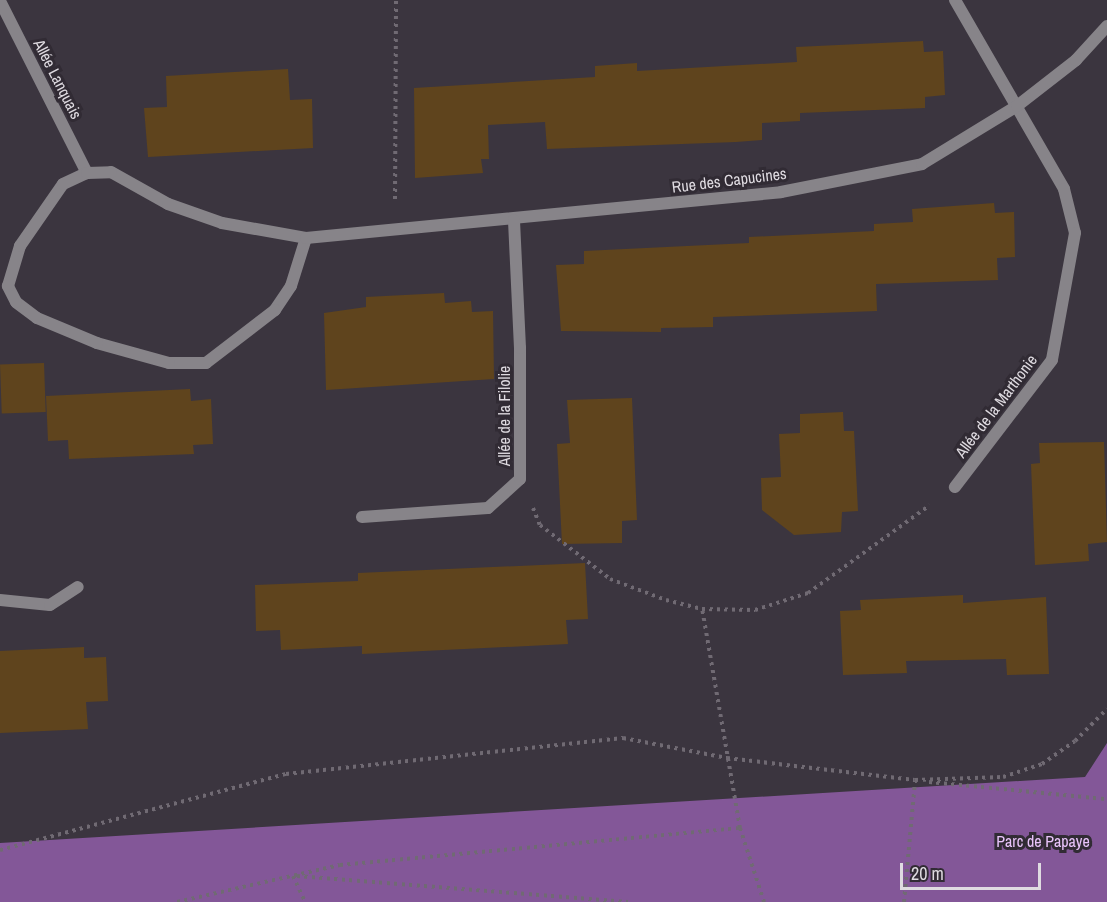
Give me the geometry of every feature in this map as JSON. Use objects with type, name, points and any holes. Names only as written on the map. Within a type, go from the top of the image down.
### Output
[{"type":"street","name":"Allée de la Marthonie","points":[[955,0],[1064,189],[1075,233],[1052,360],[956,487]]},
{"type":"street","name":"Allée Lanquais","points":[[0,1],[87,173]]},
{"type":"street","name":"Rue des Capucines","points":[[87,173],[111,172],[168,204],[222,223],[306,238],[514,220],[781,192],[922,164],[1017,106],[1076,60],[1107,26]]},
{"type":"street","points":[[87,173],[63,184],[20,246],[4,285],[16,302],[37,318],[97,343],[169,363],[206,363],[274,310],[291,286],[306,238]]},
{"type":"street","name":"Allée de la Filolie","points":[[362,517],[488,508],[520,479],[520,348],[514,220]]},
{"type":"street","points":[[0,600],[50,605],[78,587]]},
{"type":"path","points":[[395,230],[396,0]]},
{"type":"path","points":[[520,479],[540,525],[610,579],[666,600],[702,609],[755,610],[808,593],[956,487]]},
{"type":"path","points":[[702,609],[740,828],[764,902]]},
{"type":"path","points":[[915,780],[1003,777],[1042,764],[1075,741],[1107,709]]},
{"type":"path","points":[[0,850],[286,774],[623,738],[727,758],[1107,799]]},
{"type":"path","points":[[904,902],[915,780]]},
{"type":"path","points":[[177,902],[340,865],[740,828]]},
{"type":"path","points":[[293,876],[305,902]]},
{"type":"path","points":[[293,876],[628,902]]},
{"type":"green space","name":"Parc de Papaye","points":[[1107,743],[1107,902],[0,902],[0,843],[1085,777]]},
{"type":"building","points":[[923,41],[924,52],[943,51],[945,95],[925,97],[925,108],[800,113],[800,121],[762,123],[762,140],[736,142],[547,149],[545,122],[488,125],[489,159],[481,159],[483,173],[415,178],[414,88],[595,77],[595,66],[637,63],[637,71],[797,62],[796,47]]},
{"type":"building","points":[[288,69],[290,100],[312,99],[313,148],[148,157],[144,108],[167,107],[166,76]]},
{"type":"building","points":[[994,203],[995,213],[1014,212],[1015,257],[997,258],[998,280],[876,284],[877,311],[713,317],[713,327],[661,328],[661,332],[561,331],[556,265],[584,264],[584,251],[749,243],[749,237],[874,231],[874,224],[913,222],[912,209]]},
{"type":"building","points":[[444,293],[445,303],[471,301],[472,312],[493,311],[494,379],[326,390],[324,313],[366,307],[366,297]]},
{"type":"building","points":[[44,363],[46,412],[2,414],[0,365]]},
{"type":"building","points":[[190,389],[191,401],[211,399],[213,444],[193,445],[194,454],[69,459],[68,440],[48,441],[46,396]]},
{"type":"building","points":[[632,398],[637,520],[622,521],[622,543],[562,544],[557,444],[570,443],[567,400]]},
{"type":"building","points":[[843,412],[844,431],[854,431],[858,511],[842,512],[841,532],[794,535],[762,510],[761,478],[781,477],[779,434],[800,433],[800,414]]},
{"type":"building","points":[[1104,442],[1107,542],[1088,544],[1089,561],[1035,565],[1031,464],[1040,463],[1039,443]]},
{"type":"building","points":[[585,563],[588,619],[566,620],[568,644],[362,654],[362,646],[281,650],[280,630],[256,631],[255,585],[358,581],[358,573]]},
{"type":"building","points":[[963,595],[963,603],[1046,597],[1049,674],[1007,675],[1006,659],[906,661],[907,673],[843,675],[840,611],[861,610],[860,600]]},
{"type":"building","points":[[84,647],[84,658],[106,657],[108,701],[86,702],[88,729],[0,733],[0,651]]}]
